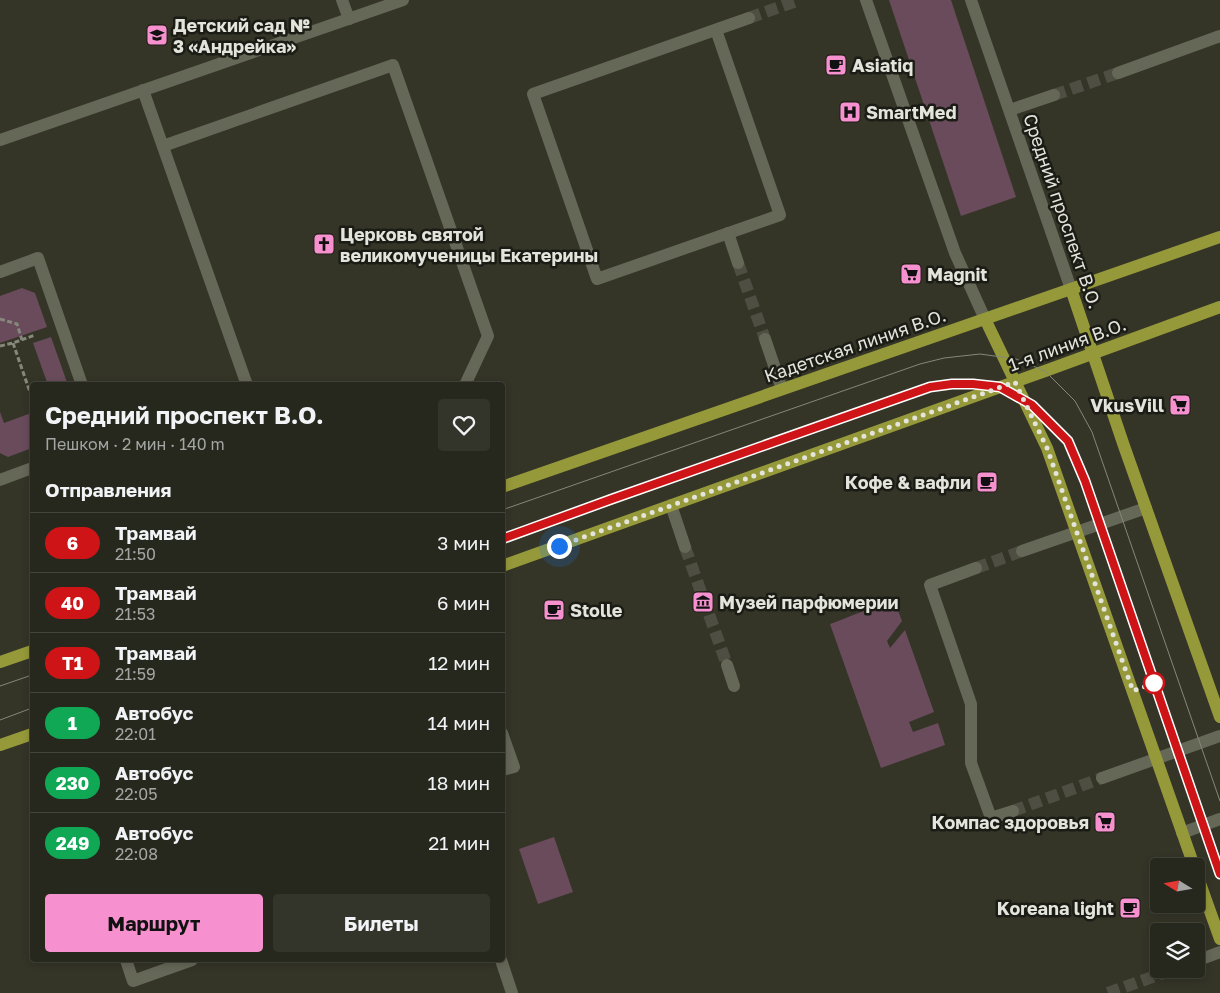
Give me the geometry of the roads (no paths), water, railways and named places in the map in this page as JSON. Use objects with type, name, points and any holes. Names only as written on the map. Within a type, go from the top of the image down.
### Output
[{"type":"main road","name":"Кадетская линия В.О.","points":[[505,486],[1220,237]]},
{"type":"main road","name":"Средний проспект В.О.","points":[[1071,289],[1220,717]]},
{"type":"main road","name":"1-я линия В.О.","points":[[505,565],[1015,382],[1220,306]]},
{"type":"main road","points":[[985,319],[1047,448],[1191,858]]},
{"type":"main road","points":[[0,662],[30,652]]},
{"type":"main road","points":[[0,745],[30,735]]},
{"type":"main road","points":[[1205,897],[1220,938]]},
{"type":"street","points":[[342,0],[348,18]]},
{"type":"street","points":[[0,140],[403,0]]},
{"type":"street","points":[[866,0],[955,254],[985,319]]},
{"type":"street","name":"Средний проспект В.О.","points":[[971,0],[1071,289]]},
{"type":"street","points":[[716,30],[780,215],[597,279],[533,94],[749,18]]},
{"type":"street","points":[[1118,74],[1220,36]]},
{"type":"street","points":[[163,146],[393,65],[488,336],[466,382]]},
{"type":"street","points":[[143,90],[246,382]]},
{"type":"street","points":[[1010,110],[1054,95]]},
{"type":"street","points":[[728,233],[738,263]]},
{"type":"street","points":[[0,272],[38,258],[81,382]]},
{"type":"street","points":[[765,339],[782,389]]},
{"type":"street","points":[[0,480],[30,469]]},
{"type":"street","points":[[671,505],[685,547]]},
{"type":"street","points":[[1022,551],[1146,508]]},
{"type":"street","points":[[976,568],[930,585],[971,704],[971,763],[991,818],[1012,811]]},
{"type":"street","points":[[727,665],[734,686]]},
{"type":"street","points":[[1102,778],[1220,736]]},
{"type":"street","points":[[505,741],[514,766],[505,769]]},
{"type":"street","points":[[1182,832],[1220,819]]},
{"type":"street","points":[[1205,958],[1220,952]]},
{"type":"street","points":[[127,962],[133,981],[186,962]]},
{"type":"street","points":[[502,962],[512,993]]},
{"type":"tunnel","points":[[749,18],[799,0]]},
{"type":"tunnel","points":[[1054,95],[1118,73]]},
{"type":"tunnel","points":[[738,263],[765,339]]},
{"type":"tunnel","points":[[685,547],[727,665]]},
{"type":"tunnel","points":[[976,568],[1022,551]]},
{"type":"tunnel","points":[[1013,811],[1102,778]]},
{"type":"tunnel","points":[[1108,993],[1150,978]]},
{"type":"tram line","points":[[505,509],[920,364],[944,358],[980,354],[1016,359],[1045,371],[1075,401],[1092,432],[1220,801]]},
{"type":"tram line","name":"6","points":[[505,538],[930,387],[952,384],[1000,387],[1032,405],[1068,441],[1085,481],[1220,874]]},
{"type":"tram line","points":[[505,538],[930,387],[953,384],[1000,387],[1032,405],[1068,441],[1085,481],[1220,874]]},
{"type":"tram line","points":[[0,686],[30,676]]},
{"type":"tram line","points":[[0,720],[30,709]]},
{"type":"place","name":"Детский сад № 3 «Андрейка»","points":[[157,35]]},
{"type":"place","name":"Asiatiq","points":[[836,65]]},
{"type":"place","name":"SmartMed","points":[[850,112]]},
{"type":"place","name":"Церковь святой великомученицы Екатерины","points":[[324,244]]},
{"type":"place","name":"Magnit","points":[[911,274]]},
{"type":"place","name":"VkusVill","points":[[1180,405]]},
{"type":"place","name":"Кофе & вафли","points":[[987,482]]},
{"type":"place","name":"Музей парфюмерии","points":[[703,602]]},
{"type":"place","name":"Stolle","points":[[554,610]]},
{"type":"place","name":"Компас здоровья","points":[[1105,822]]},
{"type":"place","name":"Koreana light","points":[[1130,908]]}]
